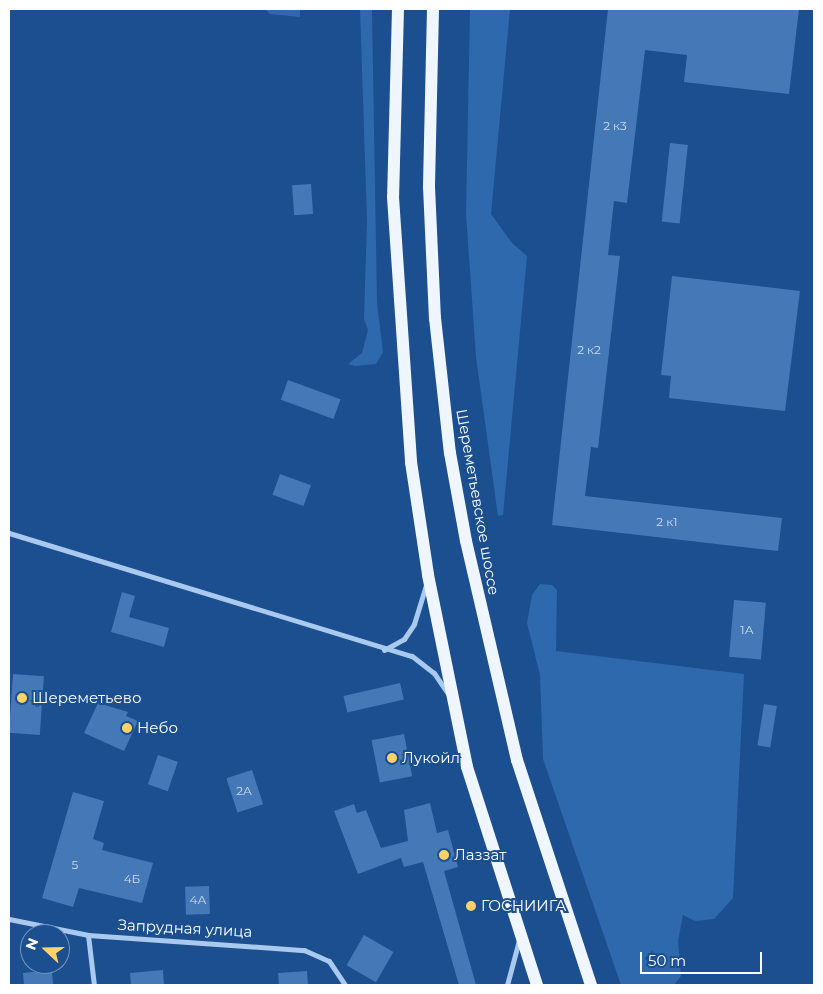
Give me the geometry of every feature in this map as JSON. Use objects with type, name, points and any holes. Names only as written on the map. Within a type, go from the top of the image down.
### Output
[{"type":"main road","points":[[398,9],[393,196],[398,300],[411,462],[428,575],[467,767],[520,937],[537,985]]},
{"type":"main road","name":"Шереметьевское шоссе","points":[[433,9],[429,187],[436,318],[450,452],[466,541],[516,760],[591,985]]},
{"type":"street","points":[[9,533],[384,650],[412,656],[434,673],[454,703]]},
{"type":"street","points":[[384,650],[404,639],[414,624],[428,575]]},
{"type":"street","name":"Запрудная улица","points":[[9,919],[88,935],[304,950],[329,962],[345,985]]},
{"type":"street","points":[[88,935],[94,985]]},
{"type":"street","points":[[506,985],[520,937]]},
{"type":"shaded area","points":[[265,9],[300,9],[300,17],[270,14]]},
{"type":"shaded area","points":[[360,9],[372,9],[377,303],[383,352],[376,364],[355,366],[348,364],[362,353],[368,330],[364,319],[367,220]]},
{"type":"shaded area","points":[[470,9],[510,9],[491,214],[512,243],[527,256],[503,515],[498,516],[476,357],[466,214]]},
{"type":"shaded area","points":[[540,584],[552,585],[557,590],[556,651],[744,674],[733,898],[714,919],[695,921],[683,915],[678,941],[681,976],[674,985],[621,985],[543,759],[540,675],[527,623],[532,595]]},
{"type":"building","points":[[608,9],[799,9],[789,94],[684,82],[687,55],[645,50],[627,203],[614,201],[608,255],[620,256],[598,448],[591,447],[585,496],[782,518],[778,551],[552,525]]},
{"type":"building","points":[[670,143],[688,145],[680,223],[662,222]]},
{"type":"building","points":[[311,184],[313,214],[294,215],[292,185]]},
{"type":"building","points":[[672,276],[800,291],[785,411],[669,398],[671,376],[661,375]]},
{"type":"building","points":[[288,380],[341,399],[333,419],[281,400]]},
{"type":"building","points":[[280,474],[311,485],[303,506],[272,495]]},
{"type":"building","points":[[122,592],[135,596],[129,617],[169,628],[164,647],[111,632]]},
{"type":"building","points":[[734,600],[766,603],[761,660],[729,657]]},
{"type":"building","points":[[13,674],[44,676],[40,735],[9,733]]},
{"type":"building","points":[[400,683],[404,700],[347,713],[343,696]]},
{"type":"building","points":[[98,703],[128,712],[126,716],[138,721],[124,751],[84,733]]},
{"type":"building","points":[[764,704],[777,706],[770,748],[757,745]]},
{"type":"building","name":"Лукойл","points":[[404,734],[412,776],[380,783],[372,740]]},
{"type":"building","points":[[158,755],[178,762],[168,791],[148,784]]},
{"type":"building","points":[[252,770],[263,804],[237,813],[226,778]]},
{"type":"building","points":[[73,792],[104,801],[93,839],[104,843],[102,850],[153,863],[142,903],[79,888],[73,907],[42,898]]},
{"type":"building","points":[[430,803],[437,833],[448,830],[458,867],[444,871],[476,985],[459,985],[423,862],[404,867],[401,858],[358,874],[334,811],[354,804],[357,813],[366,810],[381,848],[408,841],[404,810]]},
{"type":"building","points":[[209,886],[210,914],[186,915],[185,887]]},
{"type":"building","points":[[364,935],[393,952],[376,982],[346,965]]},
{"type":"building","points":[[163,970],[164,985],[131,985],[130,973]]},
{"type":"building","points":[[307,971],[308,985],[279,985],[278,973]]},
{"type":"building","points":[[23,974],[52,974],[53,985],[24,985]]},
{"type":"place","name":"Шереметьево","points":[[22,698]]},
{"type":"place","name":"Небо","points":[[127,728]]},
{"type":"place","name":"Лукойл","points":[[392,758]]},
{"type":"place","name":"Лаззат","points":[[444,855]]},
{"type":"place","name":"ГОСНИИГА","points":[[471,906]]}]
